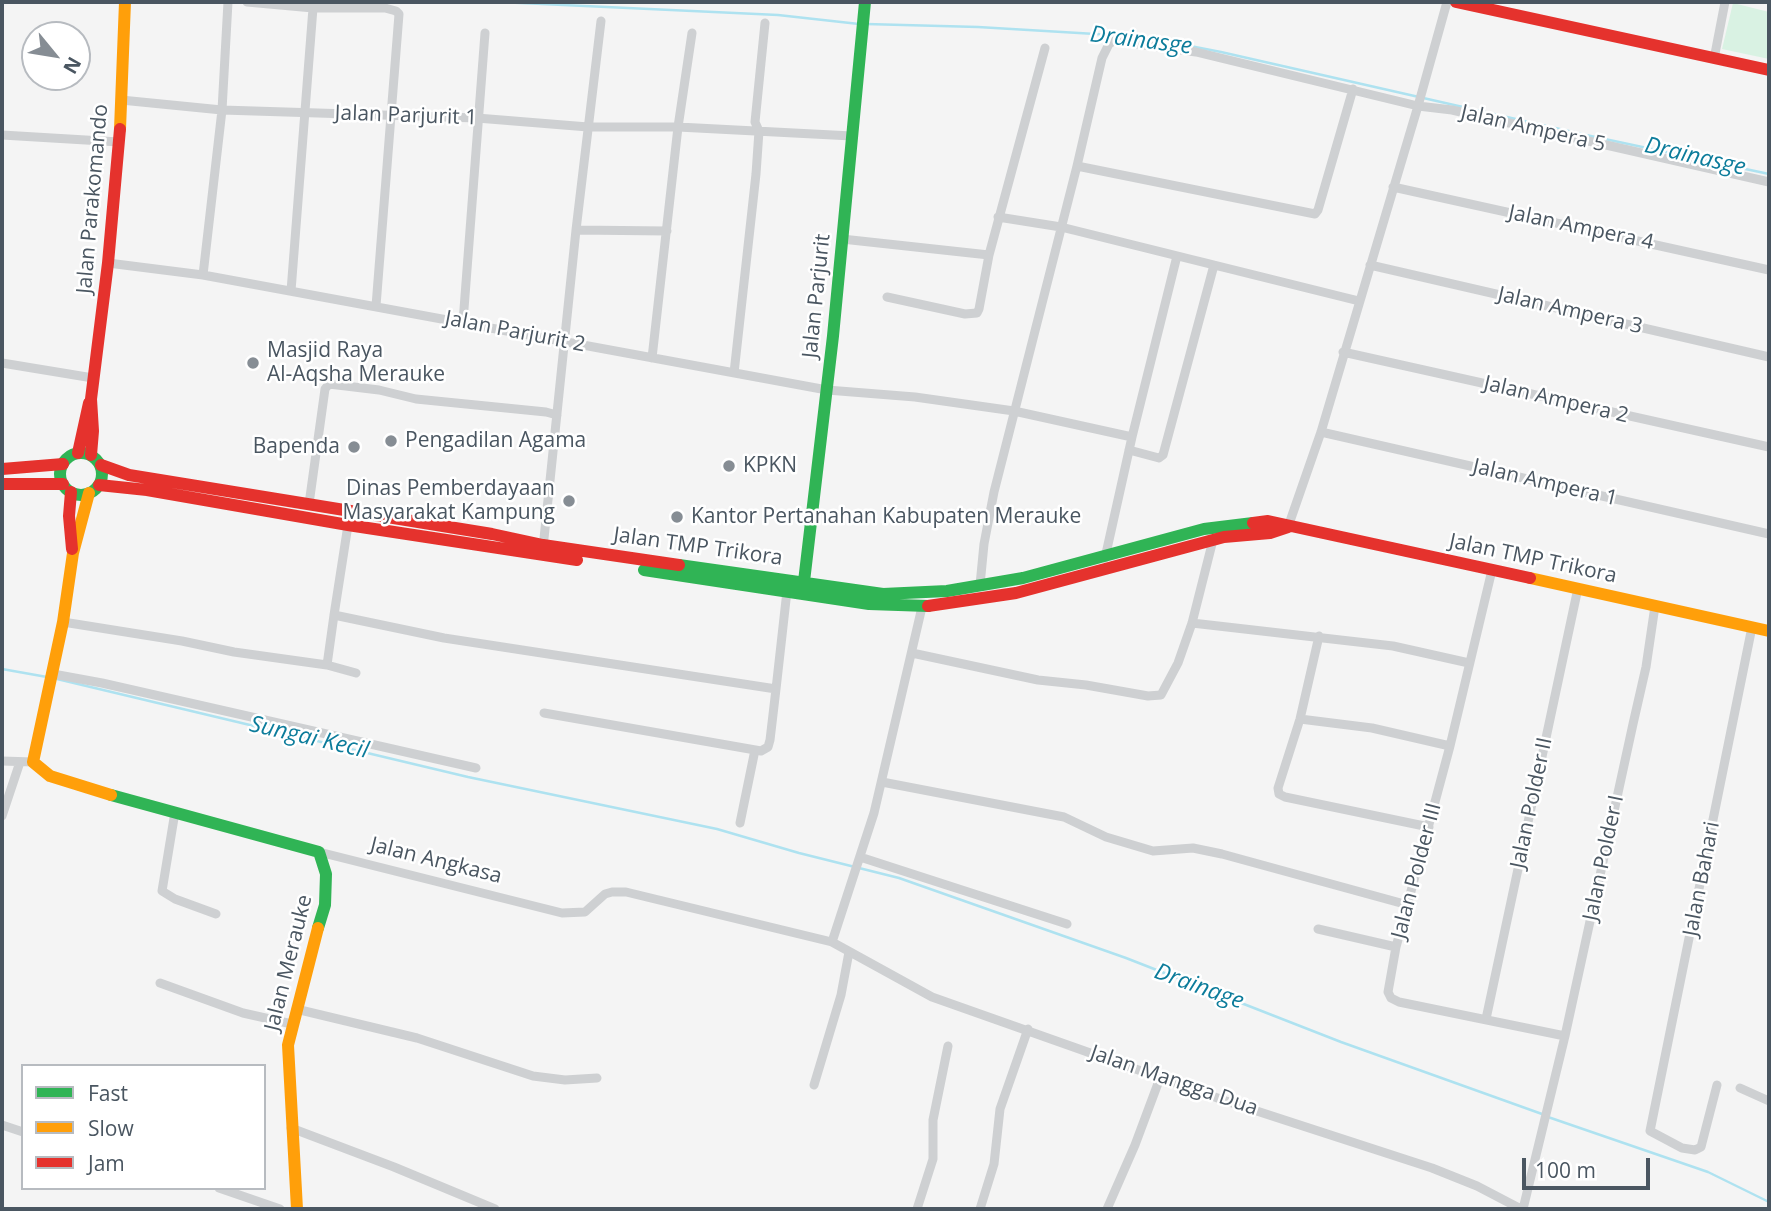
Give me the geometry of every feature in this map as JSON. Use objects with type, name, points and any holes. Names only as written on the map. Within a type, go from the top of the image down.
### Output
[{"type":"main road","name":"Jalan Parakomando","points":[[90,458],[86,409],[91,399],[108,264],[121,100],[125,2]]},
{"type":"main road","points":[[1456,2],[1769,70]]},
{"type":"main road","name":"Jalan Parjurit","points":[[803,588],[827,390],[864,14]]},
{"type":"main road","points":[[26,762],[35,745],[52,678],[73,553],[94,489],[102,479],[90,458],[67,459],[61,470],[67,488],[73,553]]},
{"type":"main road","name":"Jalan TMP Trikora","points":[[90,458],[130,475],[492,534],[542,551],[680,575],[788,592],[803,588],[869,604],[922,607],[1016,593],[1213,540],[1270,533],[1288,527]]},
{"type":"main road","points":[[2,468],[63,464]]},
{"type":"main road","points":[[2,484],[67,488],[77,494],[94,489]]},
{"type":"main road","name":"Jalan TMP Trikora","points":[[94,489],[139,489],[348,525],[803,588],[883,594],[920,594],[1023,578],[1204,529],[1268,521],[1769,631]]},
{"type":"main road","points":[[323,520],[326,507]]},
{"type":"main road","name":"Jalan Angkasa","points":[[26,762],[50,776],[72,784],[319,852]]},
{"type":"main road","name":"Jalan Merauke","points":[[297,1209],[288,1063],[292,1024],[326,905],[326,874],[319,852]]},
{"type":"street","points":[[108,264],[203,275],[222,110],[228,2]]},
{"type":"street","points":[[247,2],[313,8],[396,10],[400,21],[376,306]]},
{"type":"street","points":[[1288,527],[1321,432],[1447,2]]},
{"type":"street","points":[[1714,59],[1726,2]]},
{"type":"street","points":[[291,290],[313,8]]},
{"type":"street","points":[[542,551],[563,341],[601,21]]},
{"type":"street","points":[[734,373],[759,131],[755,122],[765,23]]},
{"type":"street","points":[[463,322],[485,33]]},
{"type":"street","points":[[653,358],[678,127],[692,33]]},
{"type":"street","name":"Jalan Ampera 5","points":[[1077,166],[1102,58],[1105,49],[1114,41],[1196,52],[1418,106],[1452,110],[1769,182]]},
{"type":"street","points":[[887,297],[965,314],[976,313],[998,217],[1045,48]]},
{"type":"street","points":[[981,585],[989,516],[1077,166],[1314,214],[1318,210],[1353,89]]},
{"type":"street","name":"Jalan Parjurit 1","points":[[121,100],[222,110],[477,118],[588,127],[678,127],[852,136]]},
{"type":"street","points":[[2,135],[118,142]]},
{"type":"street","name":"Jalan Ampera 4","points":[[1393,187],[1769,270]]},
{"type":"street","points":[[998,217],[1061,227],[1359,301]]},
{"type":"street","points":[[576,230],[667,231]]},
{"type":"street","points":[[842,239],[989,255]]},
{"type":"street","points":[[1103,570],[1132,437],[1177,256]]},
{"type":"street","points":[[1129,450],[1156,458],[1163,455],[1214,265]]},
{"type":"street","name":"Jalan Ampera 3","points":[[1370,265],[1769,357]]},
{"type":"street","name":"Jalan Parjurit 2","points":[[203,275],[827,390],[915,397],[1014,411],[1132,437]]},
{"type":"street","name":"Jalan Ampera 2","points":[[1343,352],[1769,447]]},
{"type":"street","points":[[2,363],[93,378]]},
{"type":"street","points":[[309,504],[326,389],[329,384],[379,390],[416,399],[557,415]]},
{"type":"street","name":"Jalan Ampera 1","points":[[1321,432],[1769,534]]},
{"type":"street","points":[[327,665],[348,525]]},
{"type":"street","points":[[912,653],[1038,680],[1161,695],[1166,689],[1192,623],[1213,540]]},
{"type":"street","name":"Jalan Polder III","points":[[1492,570],[1450,746],[1396,947],[1388,992],[1391,998],[1399,1002],[1564,1036]]},
{"type":"street","name":"Jalan Polder II","points":[[1486,1018],[1578,588]]},
{"type":"street","points":[[544,713],[761,751],[768,747],[770,740],[788,592]]},
{"type":"street","name":"Jalan Polder I","points":[[1522,1209],[1547,1113],[1646,667],[1655,606]]},
{"type":"street","points":[[832,942],[882,782],[922,607]]},
{"type":"street","points":[[334,615],[444,638],[776,689]]},
{"type":"street","points":[[63,622],[234,652],[327,665],[356,673]]},
{"type":"street","points":[[1192,623],[1393,646],[1469,663]]},
{"type":"street","name":"Jalan Bahari","points":[[1717,1084],[1701,1147],[1695,1150],[1682,1148],[1650,1131],[1752,627]]},
{"type":"street","points":[[1319,636],[1300,719],[1278,788],[1279,794],[1429,827]]},
{"type":"street","points":[[52,678],[102,683],[476,768]]},
{"type":"street","points":[[1300,719],[1372,729],[1450,746]]},
{"type":"street","points":[[740,823],[755,750]]},
{"type":"street","points":[[2,761],[26,762],[2,816]]},
{"type":"street","points":[[882,782],[1064,817],[1107,837],[1153,851],[1193,848],[1222,854],[1408,905]]},
{"type":"street","points":[[175,812],[162,891],[175,899],[216,914]]},
{"type":"street","name":"Jalan Angkasa","points":[[319,852],[562,913],[585,912],[605,894],[626,892],[832,942]]},
{"type":"street","points":[[859,860],[1067,924]]},
{"type":"street","points":[[1318,929],[1396,947]]},
{"type":"street","name":"Jalan Mangga Dua","points":[[832,942],[932,997],[1160,1078],[1433,1168],[1522,1209]]},
{"type":"street","points":[[814,1085],[839,1003],[849,951]]},
{"type":"street","points":[[160,983],[243,1013],[292,1024]]},
{"type":"street","points":[[296,1009],[417,1038],[533,1076],[565,1080],[597,1078]]},
{"type":"street","points":[[980,1209],[994,1164],[1000,1109],[1028,1029]]},
{"type":"street","points":[[917,1209],[933,1159],[933,1120],[948,1046]]},
{"type":"street","points":[[1107,1209],[1160,1078]]},
{"type":"street","points":[[1740,1088],[1769,1101]]},
{"type":"street","points":[[2,1125],[21,1131]]},
{"type":"street","points":[[291,1128],[495,1209]]},
{"type":"street","points":[[225,1190],[280,1209]]},
{"type":"green space","points":[[1733,3],[1769,12],[1769,59],[1722,49]]},
{"type":"waterway","name":"Drainasge","points":[[499,2],[778,15],[859,24]]},
{"type":"waterway","name":"Drainasge","points":[[866,24],[978,27],[1154,39],[1769,174]]},
{"type":"waterway","name":"Sungai Kecil","points":[[2,669],[47,677]]},
{"type":"waterway","name":"Drainage","points":[[57,679],[468,777],[717,829],[899,878],[1126,958],[1341,1042],[1542,1114]]},
{"type":"waterway","name":"Drainage","points":[[1548,1117],[1708,1172],[1769,1202]]},
{"type":"traffic: fast","points":[[803,590],[833,336],[865,2]]},
{"type":"traffic: fast","points":[[81,453],[96,459],[102,474],[96,489],[81,495],[66,489],[60,474],[66,459],[81,453]]},
{"type":"traffic: fast","points":[[679,565],[883,594],[947,591],[1023,578],[1204,529],[1253,523]]},
{"type":"traffic: fast","points":[[644,570],[869,604],[928,606]]},
{"type":"traffic: fast","points":[[111,795],[319,852],[326,874],[325,905],[318,928]]},
{"type":"traffic: slow","points":[[120,129],[125,2]]},
{"type":"traffic: slow","points":[[89,493],[73,553],[63,622],[33,762],[50,776],[111,795]]},
{"type":"traffic: slow","points":[[1530,578],[1769,631]]},
{"type":"traffic: slow","points":[[297,1209],[288,1045],[318,928]]},
{"type":"traffic: jam","points":[[1456,2],[1769,70]]},
{"type":"traffic: jam","points":[[91,455],[91,399],[108,263],[120,129]]},
{"type":"traffic: jam","points":[[78,453],[89,403]]},
{"type":"traffic: jam","points":[[2,469],[63,464]]},
{"type":"traffic: jam","points":[[101,465],[129,475],[492,534],[543,545],[679,565]]},
{"type":"traffic: jam","points":[[2,484],[63,484]]},
{"type":"traffic: jam","points":[[99,485],[147,490],[348,525],[577,560]]},
{"type":"traffic: jam","points":[[71,492],[69,516],[72,549]]},
{"type":"traffic: jam","points":[[1253,523],[1268,521],[1530,578]]},
{"type":"traffic: jam","points":[[928,606],[1016,593],[1224,537],[1270,533],[1288,527]]},
{"type":"place","name":"Masjid Raya Al-Aqsha Merauke","points":[[253,363]]},
{"type":"place","name":"Pengadilan Agama","points":[[391,441]]},
{"type":"place","name":"Bapenda","points":[[354,447]]},
{"type":"place","name":"KPKN","points":[[729,466]]},
{"type":"place","name":"Dinas Pemberdayaan Masyarakat Kampung","points":[[569,501]]},
{"type":"place","name":"Kantor Pertanahan Kabupaten Merauke","points":[[677,517]]}]
